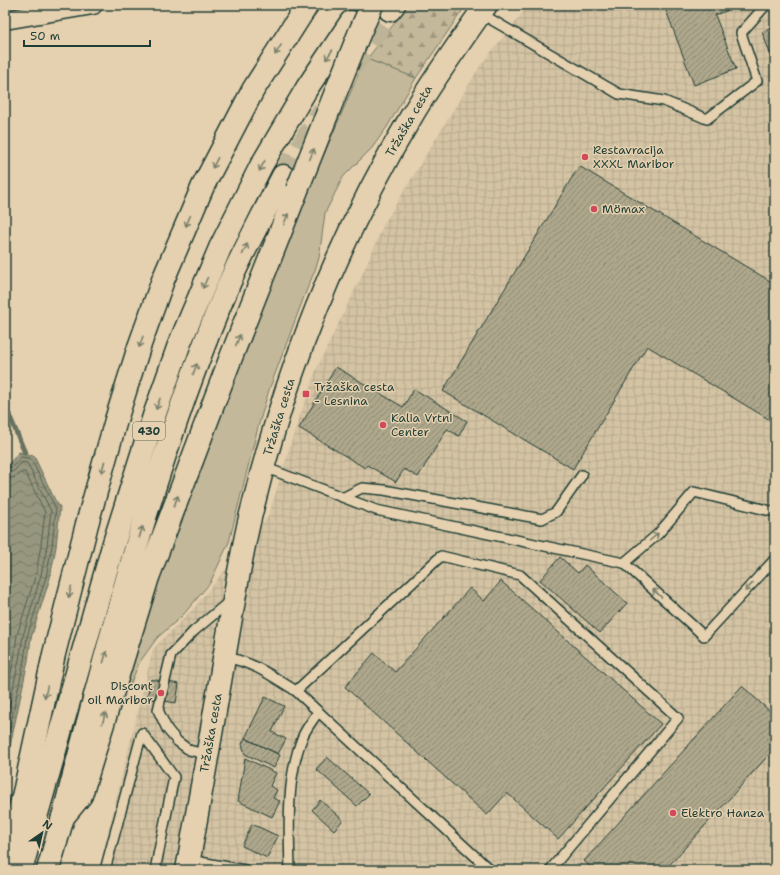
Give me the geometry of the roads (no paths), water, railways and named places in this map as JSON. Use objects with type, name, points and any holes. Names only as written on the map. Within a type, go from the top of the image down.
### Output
[{"type":"main road","points":[[63,817],[81,796],[148,577],[225,373],[290,183],[359,34],[386,7]]},
{"type":"main road","name":"Tržaška cesta","points":[[188,865],[249,524],[278,418],[304,340],[358,214],[410,119],[438,73],[483,9]]},
{"type":"main road","points":[[5,870],[25,788],[54,654],[83,539],[116,420],[139,347],[163,280],[203,186],[253,90],[299,11]]},
{"type":"main road","name":"430","points":[[21,870],[113,546],[154,416],[179,345],[220,248],[261,166],[307,88],[351,22]]},
{"type":"main road","name":"430","points":[[48,870],[101,671],[138,543],[180,410],[208,335],[247,245],[290,183]]},
{"type":"street","points":[[5,20],[93,5]]},
{"type":"lane","points":[[483,9],[619,94],[664,101],[707,119],[757,81],[741,33],[766,5]]},
{"type":"lane","points":[[264,467],[376,510],[624,563],[704,636],[775,559]]},
{"type":"lane","points":[[344,498],[362,488],[384,490],[542,519],[556,512],[582,475]]},
{"type":"lane","points":[[624,563],[658,534],[694,492],[775,512]]},
{"type":"lane","points":[[296,691],[441,556],[520,575],[678,718],[550,870]]},
{"type":"lane","points":[[208,755],[189,750],[177,741],[167,729],[158,710],[170,655],[194,631],[235,597]]},
{"type":"lane","points":[[224,657],[236,659],[259,668],[296,691],[490,870]]},
{"type":"lane","points":[[290,870],[289,840],[291,775],[303,735],[318,712]]},
{"type":"lane","points":[[104,870],[142,733],[174,777],[155,870]]},
{"type":"lane","points":[[188,865],[245,870]]},
{"type":"water","points":[[19,452],[34,456],[55,500],[60,507],[56,547],[50,578],[31,638],[28,661],[5,770],[5,465],[9,464]]},
{"type":"waterway","points":[[5,405],[25,453]]},
{"type":"tunnel","points":[[350,69],[390,10]]},
{"type":"tunnel","points":[[283,176],[323,111]]},
{"type":"place","name":"Restavracija XXXL Maribor","points":[[585,157]]},
{"type":"place","name":"Mömax","points":[[594,209]]},
{"type":"place","name":"Tržaška cesta - Lesnina","points":[[306,394]]},
{"type":"place","name":"Kalia Vrtni Center","points":[[383,425]]},
{"type":"place","name":"Discont oil Maribor","points":[[161,693]]},
{"type":"place","name":"Elektro Hanza","points":[[673,813]]}]
